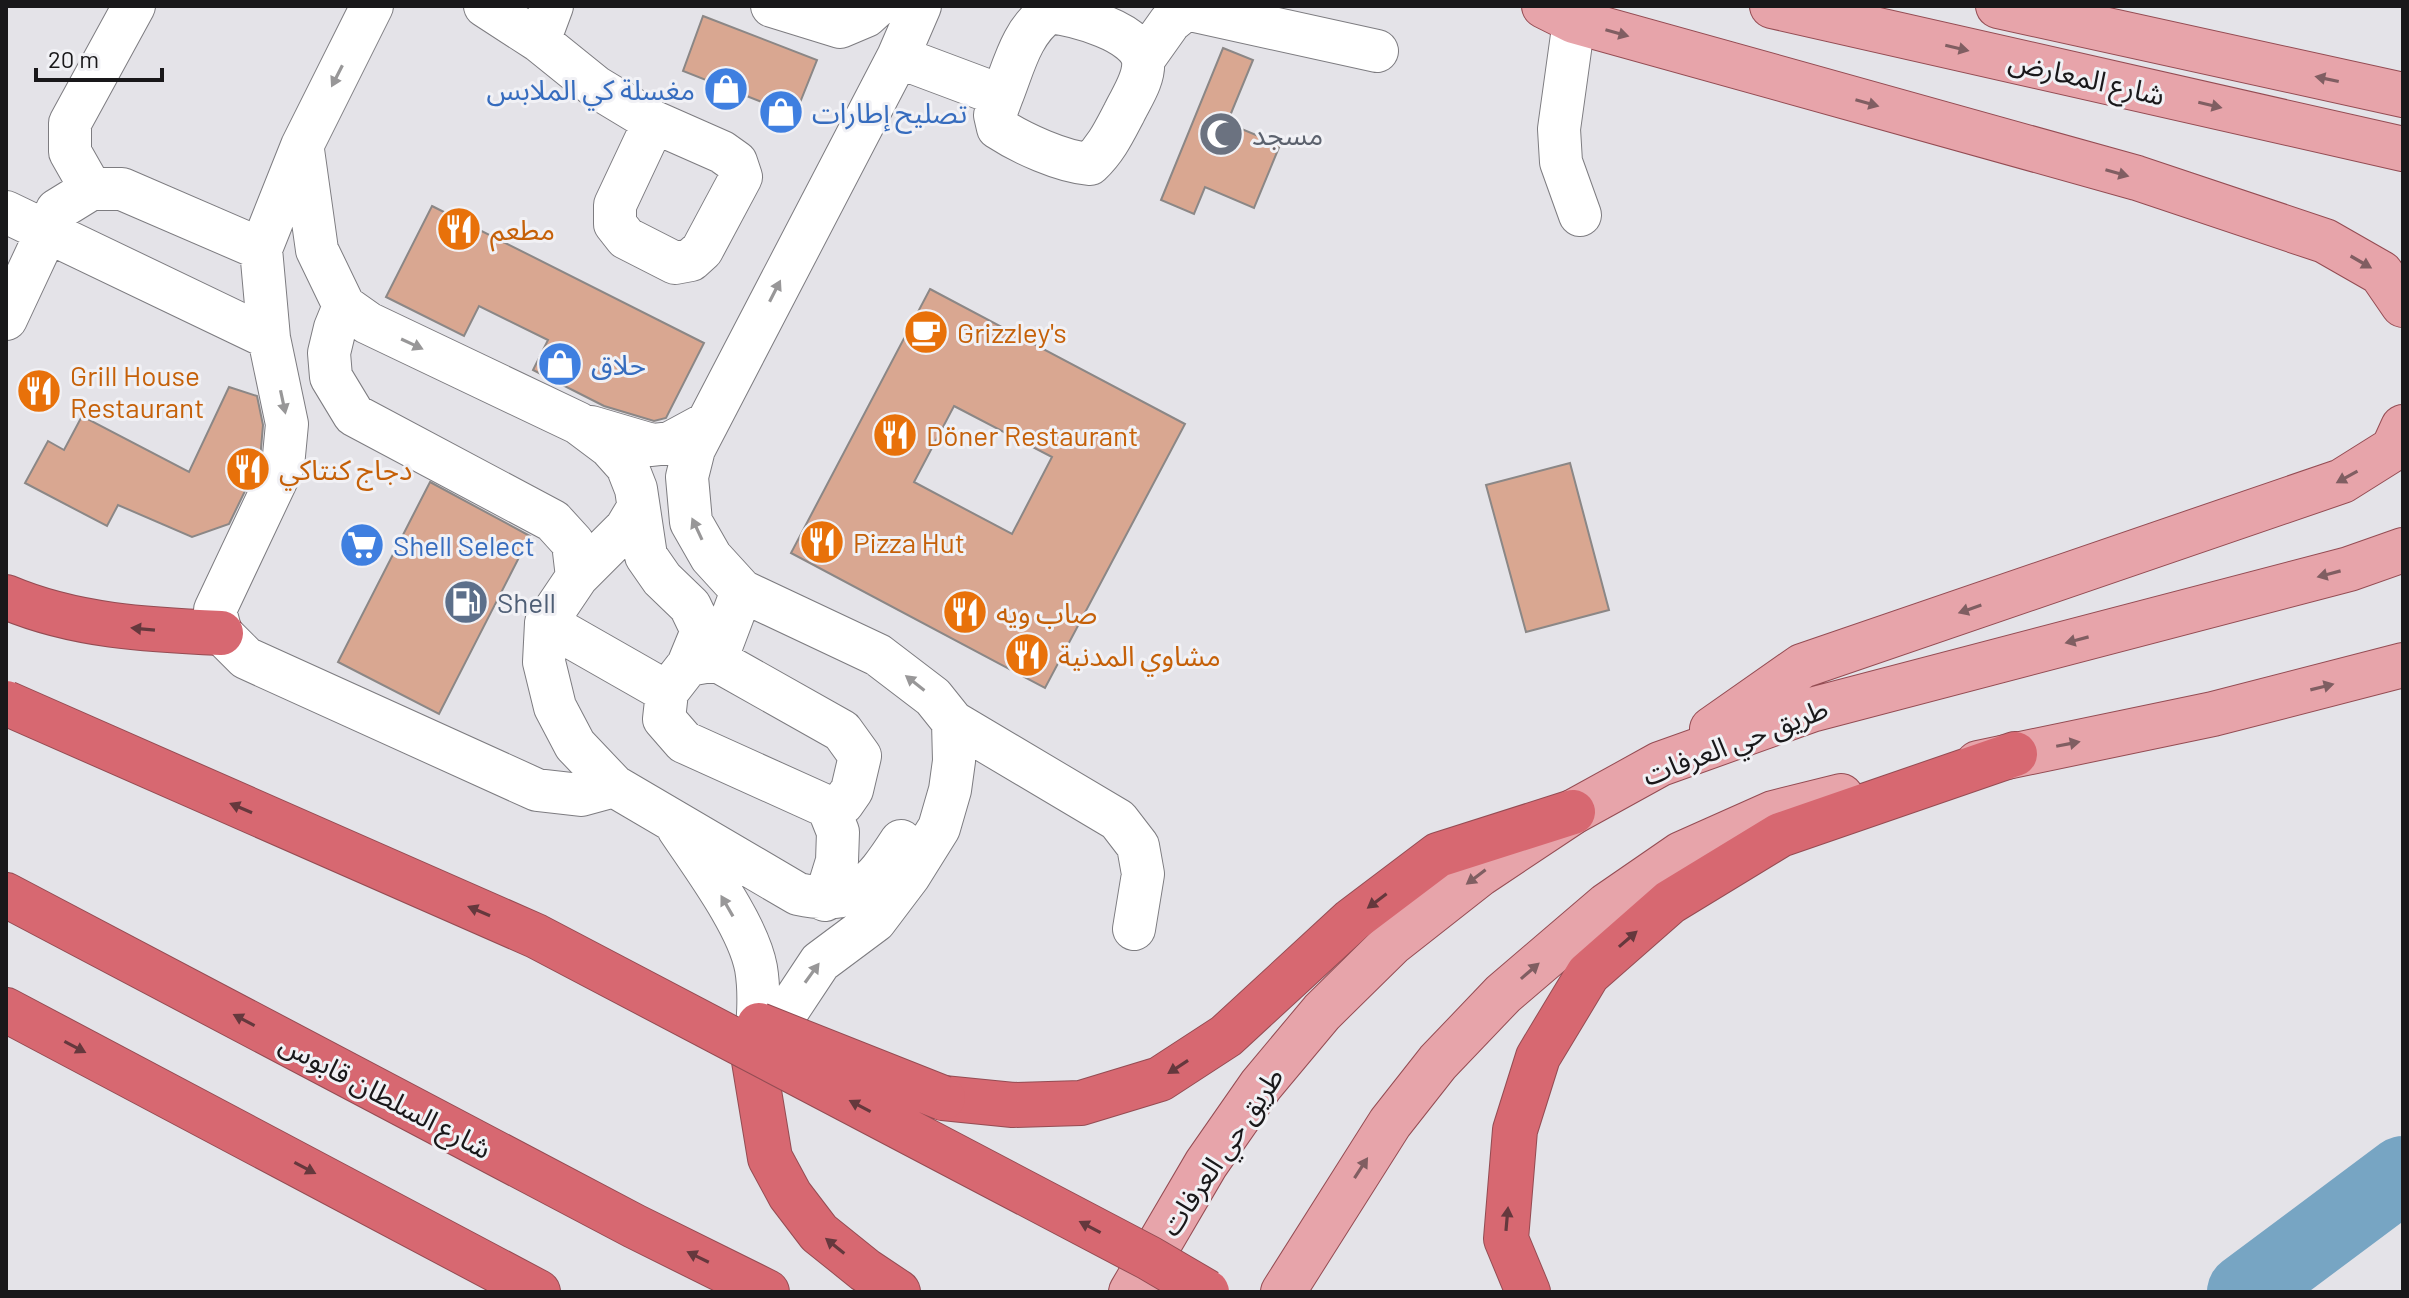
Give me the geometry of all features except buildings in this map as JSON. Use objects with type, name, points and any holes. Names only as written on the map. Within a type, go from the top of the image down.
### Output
[{"type":"highway","points":[[6,597],[36,610],[137,629],[221,633]]},
{"type":"highway","points":[[6,703],[536,936],[943,1098],[1013,1105],[1081,1103],[1160,1079],[1226,1036],[1352,920],[1438,855],[1573,812]]},
{"type":"highway","points":[[1528,1292],[1506,1239],[1515,1130],[1538,1057],[1588,974],[1670,902],[1780,835],[2015,754]]},
{"type":"highway","name":"شارع السلطان قابوس","points":[[6,895],[767,1292]]},
{"type":"highway","points":[[536,936],[1140,1275],[1207,1292]]},
{"type":"highway","points":[[6,1010],[538,1292]]},
{"type":"highway","points":[[754,1061],[770,1158],[790,1195],[819,1233],[898,1292]]},
{"type":"main road","name":"شارع المعارض","points":[[1772,6],[2403,149]]},
{"type":"main road","name":"شارع المعارض","points":[[1998,6],[2403,95]]},
{"type":"main road","points":[[1559,13],[2137,178],[2325,241],[2381,273],[2403,305]]},
{"type":"main road","points":[[1660,764],[1802,666],[2342,481],[2393,449],[2403,427]]},
{"type":"main road","name":"طريق حي العرفات","points":[[1140,1275],[1206,1164],[1261,1085],[1322,1012],[1391,944],[1480,874],[1573,812],[1660,764],[1811,710],[2335,573],[2403,550]]},
{"type":"main road","points":[[1283,1292],[1390,1123],[1438,1062],[1503,994],[1620,896],[1681,854],[1773,813],[2015,754],[2213,714],[2403,665]]},
{"type":"lane","points":[[91,189],[70,152],[70,123],[134,6]]},
{"type":"lane","points":[[372,6],[302,146],[261,249],[269,338],[287,424],[283,466],[215,610],[221,633],[246,658],[537,790],[581,795],[614,786]]},
{"type":"lane","points":[[485,6],[545,23],[596,87],[654,122]]},
{"type":"lane","points":[[772,6],[840,27],[866,16],[877,6]]},
{"type":"lane","points":[[754,1061],[820,962],[875,921],[909,876],[939,828],[950,790],[953,741],[933,697],[878,655],[742,591],[711,557],[691,522],[687,477],[694,449],[898,57],[920,6]]},
{"type":"lane","points":[[1143,60],[1135,44],[1097,24],[1071,15],[1049,12],[1036,21],[1026,35],[995,115],[998,128],[1076,163],[1090,164],[1103,152],[1139,83],[1143,60],[1170,22],[1186,9],[1377,51]]},
{"type":"lane","points":[[1559,13],[1561,162],[1580,215]]},
{"type":"lane","points":[[898,57],[1002,96]]},
{"type":"lane","points":[[302,146],[317,250],[344,306],[368,323],[578,423],[652,445],[670,443],[707,423]]},
{"type":"lane","points":[[6,319],[57,210],[91,189],[122,189],[261,249]]},
{"type":"lane","points":[[6,212],[269,338]]},
{"type":"lane","points":[[344,306],[329,353],[331,377],[354,415],[553,521],[573,543],[577,577]]},
{"type":"lane","points":[[578,423],[610,447],[627,466],[636,489],[646,556],[662,579],[690,606],[702,631],[690,673]]},
{"type":"lane","points":[[638,508],[626,528],[577,577],[546,623],[544,662],[555,707],[575,745],[614,786],[798,894],[825,900],[849,895],[879,875],[953,741]]},
{"type":"lane","points":[[546,623],[690,673],[842,731],[860,756],[852,790],[843,803],[828,807],[684,742],[664,719],[690,673],[742,591]]},
{"type":"lane","points":[[953,741],[1118,820],[1138,846],[1143,874],[1134,929]]},
{"type":"lane","points":[[825,900],[837,861],[838,832],[828,807]]},
{"type":"lane","points":[[674,823],[711,877],[740,928],[755,965],[759,1004],[754,1061]]},
{"type":"waterway","points":[[2245,1292],[2403,1174]]},
{"type":"place","name":"مغسلة كي الملابس","points":[[726,89]]},
{"type":"place","name":"تصليح إطارات","points":[[781,112]]},
{"type":"place","name":"مسجد","points":[[1221,134]]},
{"type":"place","name":"مطعم","points":[[459,229]]},
{"type":"place","name":"Grizzley's","points":[[926,332]]},
{"type":"place","name":"حلاق","points":[[560,364]]},
{"type":"place","name":"Grill House Restaurant","points":[[39,391]]},
{"type":"place","name":"Döner Restaurant","points":[[895,435]]},
{"type":"place","name":"دجاج كنتاكي","points":[[248,469]]},
{"type":"place","name":"Pizza Hut","points":[[822,542]]},
{"type":"place","name":"Shell Select","points":[[362,545]]},
{"type":"place","name":"Shell","points":[[466,602]]},
{"type":"place","name":"صاب ويه","points":[[965,612]]},
{"type":"place","name":"مشاوي المدنية","points":[[1027,655]]}]
